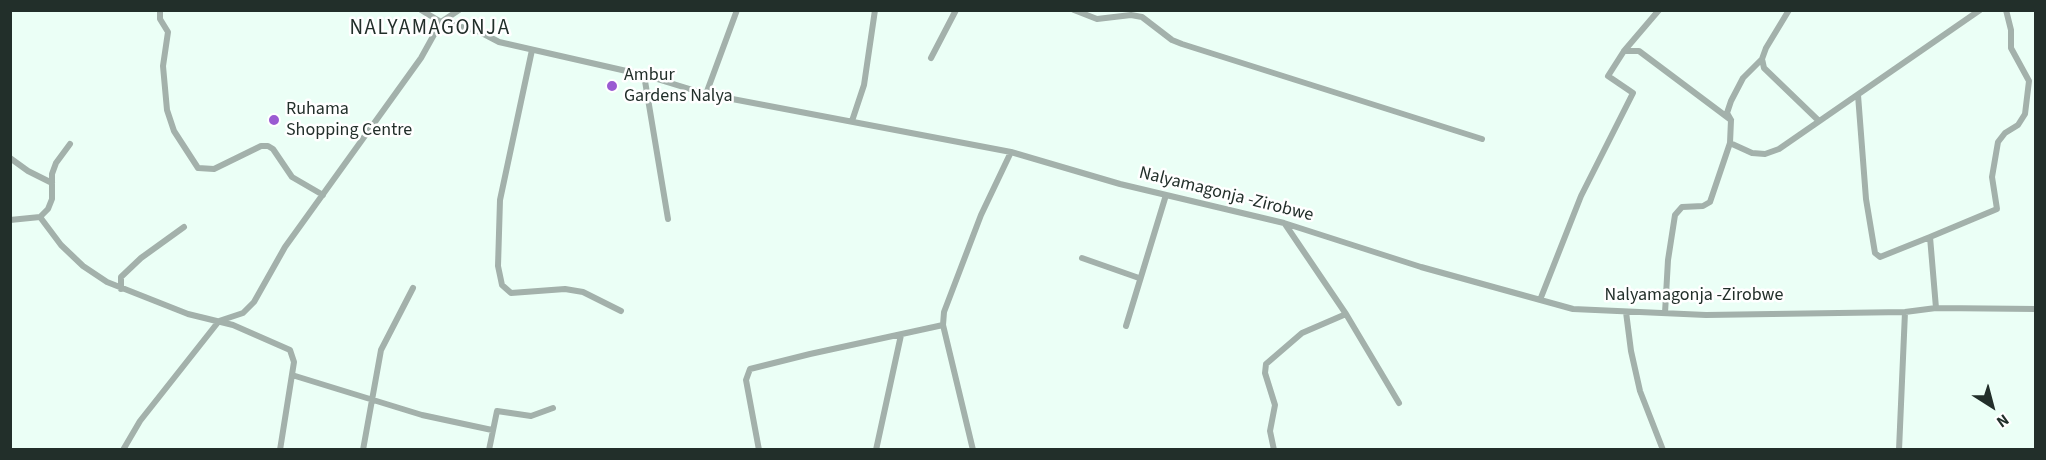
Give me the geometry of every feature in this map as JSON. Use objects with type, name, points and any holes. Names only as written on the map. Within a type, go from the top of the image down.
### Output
[{"type":"street","points":[[160,10],[160,19],[168,32],[163,66],[167,110],[174,131],[198,168],[214,169],[261,146],[268,146],[273,149],[292,177],[323,195]]},
{"type":"street","name":"Nalyamagonja -Zirobwe","points":[[421,10],[441,22],[478,31],[499,42],[644,75],[706,94],[1011,152],[1166,195],[1284,224],[1421,267],[1573,309],[1665,313],[1905,312],[1936,308],[2036,309]]},
{"type":"street","points":[[123,450],[140,422],[219,321],[243,313],[254,302],[285,247],[421,58],[441,22],[459,10]]},
{"type":"street","points":[[706,94],[737,10]]},
{"type":"street","points":[[852,122],[864,85],[875,10]]},
{"type":"street","points":[[931,58],[956,10]]},
{"type":"street","points":[[1074,10],[1097,19],[1131,15],[1142,17],[1172,40],[1182,44],[1482,139]]},
{"type":"street","points":[[1540,300],[1581,196],[1633,93],[1608,76],[1624,51],[1659,10]]},
{"type":"street","points":[[1665,313],[1675,215],[1682,207],[1703,206],[1710,202],[1730,143],[1731,120],[1727,113],[1736,88],[1762,59],[1789,10]]},
{"type":"street","points":[[1730,143],[1752,153],[1765,154],[1779,149],[1980,10]]},
{"type":"street","points":[[1857,95],[1866,200],[1875,253],[1880,257],[1997,209],[1992,177],[1998,142],[2005,133],[2018,125],[2025,114],[2029,81],[2011,48],[2011,30],[2006,10]]},
{"type":"street","points":[[532,50],[500,200],[498,266],[502,285],[511,293],[565,289],[583,292],[621,311]]},
{"type":"street","points":[[1624,51],[1639,51],[1731,120]]},
{"type":"street","points":[[1762,59],[1764,68],[1770,75],[1819,121]]},
{"type":"street","points":[[644,75],[668,219]]},
{"type":"street","points":[[40,217],[52,199],[56,163],[69,144]]},
{"type":"street","points":[[973,450],[943,325],[944,312],[965,255],[1011,152]]},
{"type":"street","points":[[10,159],[52,183]]},
{"type":"street","points":[[1126,326],[1166,195]]},
{"type":"street","points":[[10,220],[40,217]]},
{"type":"street","points":[[40,217],[61,245],[83,266],[120,289],[188,314],[219,321],[290,350],[294,355],[280,450]]},
{"type":"street","points":[[1284,224],[1346,314],[1399,403]]},
{"type":"street","points":[[120,289],[121,277],[141,258],[184,227]]},
{"type":"street","points":[[1930,237],[1936,308]]},
{"type":"street","points":[[1082,258],[1139,278]]},
{"type":"street","points":[[363,450],[381,350],[413,288]]},
{"type":"street","points":[[1626,312],[1631,351],[1640,391],[1663,450]]},
{"type":"street","points":[[1899,450],[1905,312]]},
{"type":"street","points":[[1274,450],[1270,431],[1275,405],[1265,373],[1266,364],[1302,333],[1346,314]]},
{"type":"street","points":[[759,450],[746,380],[750,369],[943,325]]},
{"type":"street","points":[[876,450],[901,335]]},
{"type":"street","points":[[292,375],[422,416],[492,430]]},
{"type":"street","points":[[489,450],[497,411],[531,416],[553,408]]},
{"type":"place","name":"Ambur Gardens Nalya","points":[[612,86]]},
{"type":"place","name":"Ruhama Shopping Centre","points":[[274,120]]},
{"type":"district","name":"NALYAMAGONJA","points":[[430,29]]}]
